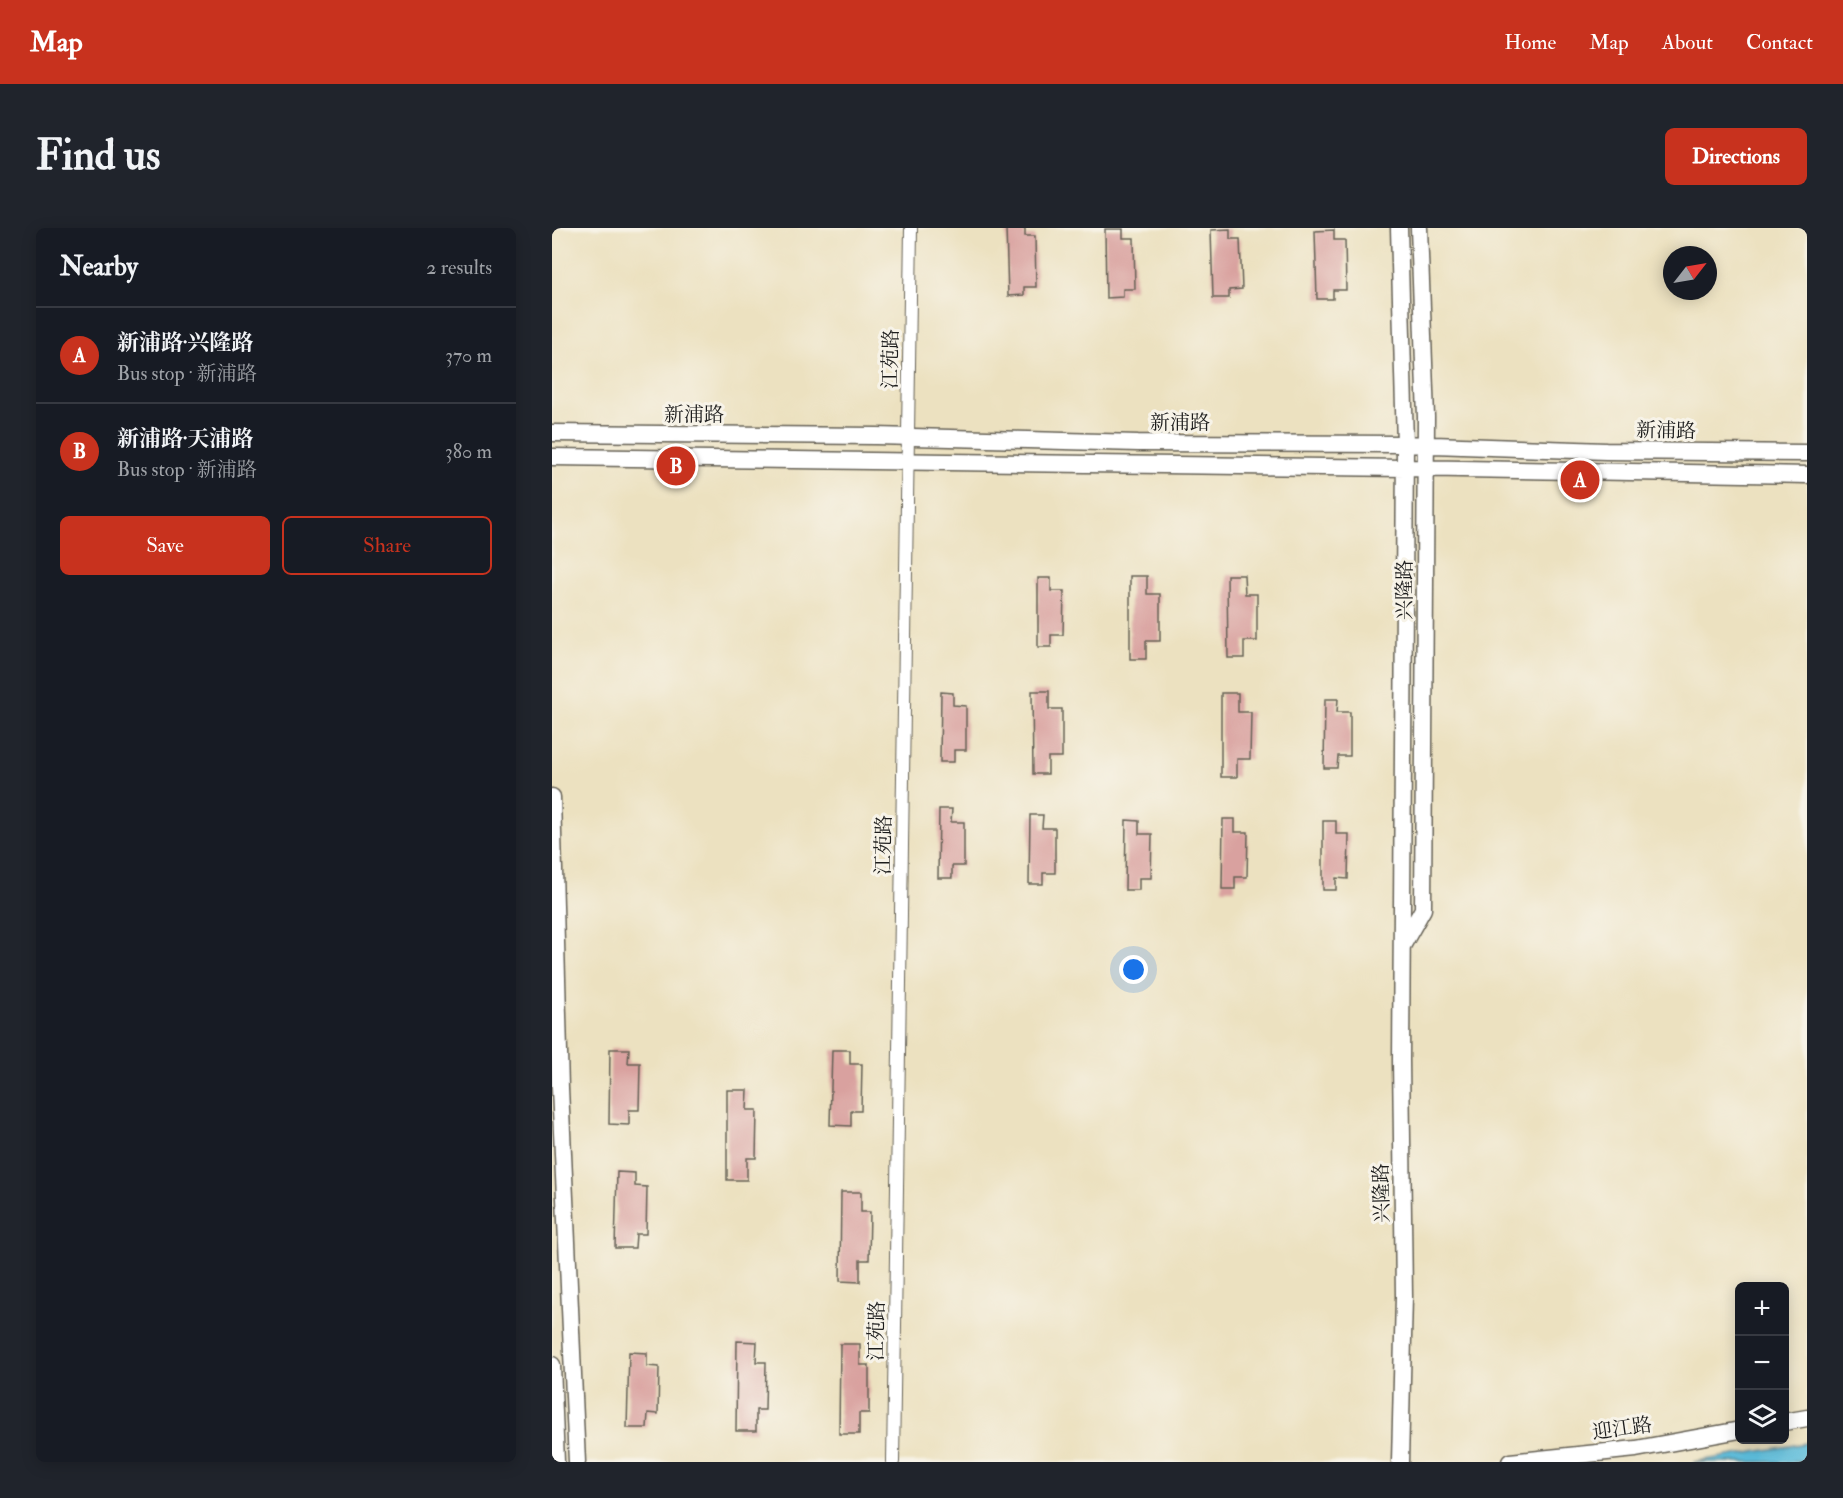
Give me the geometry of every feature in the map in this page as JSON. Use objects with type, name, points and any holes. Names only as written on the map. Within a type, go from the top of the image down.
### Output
[{"type":"main road","name":"兴隆路","points":[[1399,228],[1405,444],[1401,1060],[1404,1296],[1400,1462]]},
{"type":"main road","name":"兴隆路","points":[[1402,947],[1423,909],[1426,444],[1419,228]]},
{"type":"main road","name":"新浦路","points":[[552,433],[1138,443],[1426,444],[1606,451],[1807,453]]},
{"type":"main road","points":[[552,457],[1807,475]]},
{"type":"main road","points":[[552,797],[560,1088],[577,1462]]},
{"type":"main road","points":[[552,1365],[556,1462]]},
{"type":"main road","points":[[1789,1421],[1807,1418]]},
{"type":"main road","name":"迎江路","points":[[1510,1462],[1636,1449],[1735,1431]]},
{"type":"main road","name":"兴隆路","points":[[1402,1439],[1413,1462]]},
{"type":"street","name":"江苑路","points":[[893,1462],[911,228]]},
{"type":"water","points":[[1807,1443],[1807,1462],[1693,1462]]},
{"type":"building","points":[[1006,228],[1025,228],[1025,236],[1035,236],[1036,287],[1024,287],[1024,295],[1008,296]]},
{"type":"building","points":[[1105,229],[1123,229],[1123,238],[1134,238],[1135,289],[1123,289],[1123,297],[1106,298]]},
{"type":"building","points":[[1230,229],[1230,239],[1240,239],[1242,289],[1229,290],[1229,298],[1213,298],[1211,230]]},
{"type":"building","points":[[1334,230],[1334,240],[1345,240],[1346,290],[1333,290],[1333,299],[1317,299],[1315,231]]},
{"type":"building","points":[[1227,575],[1244,575],[1245,594],[1257,594],[1257,641],[1244,641],[1244,658],[1228,658]]},
{"type":"building","points":[[1130,576],[1147,576],[1147,594],[1160,594],[1160,641],[1146,641],[1146,659],[1130,659]]},
{"type":"building","points":[[1038,578],[1051,578],[1051,591],[1064,591],[1063,635],[1051,635],[1051,647],[1038,647]]},
{"type":"building","points":[[1032,691],[1049,691],[1049,709],[1062,709],[1062,757],[1048,757],[1048,774],[1033,774]]},
{"type":"building","points":[[941,692],[953,693],[953,705],[966,706],[966,750],[954,750],[954,762],[940,762]]},
{"type":"building","points":[[1221,693],[1238,693],[1238,712],[1251,712],[1250,759],[1237,759],[1237,777],[1221,777]]},
{"type":"building","points":[[1325,699],[1338,699],[1337,712],[1350,712],[1350,756],[1338,756],[1337,768],[1324,768]]},
{"type":"building","points":[[939,809],[952,809],[951,822],[964,822],[964,866],[952,866],[952,878],[938,878]]},
{"type":"building","points":[[1030,815],[1043,815],[1042,828],[1055,828],[1055,873],[1043,873],[1043,884],[1029,884]]},
{"type":"building","points":[[1223,819],[1235,819],[1235,832],[1248,832],[1247,877],[1235,877],[1235,889],[1222,889]]},
{"type":"building","points":[[1126,820],[1139,821],[1139,834],[1152,834],[1151,878],[1139,878],[1139,890],[1125,890]]},
{"type":"building","points":[[1323,821],[1336,821],[1336,834],[1349,834],[1348,879],[1336,878],[1336,890],[1323,890]]},
{"type":"building","points":[[610,1049],[629,1049],[628,1063],[640,1063],[639,1110],[629,1110],[629,1125],[609,1124]]},
{"type":"building","points":[[832,1050],[850,1050],[850,1064],[862,1064],[861,1111],[851,1111],[851,1126],[830,1125]]},
{"type":"building","points":[[727,1090],[748,1090],[747,1110],[757,1110],[756,1158],[747,1158],[747,1180],[727,1180]]},
{"type":"building","points":[[617,1172],[635,1173],[635,1186],[647,1187],[646,1234],[636,1234],[635,1248],[615,1248]]},
{"type":"building","points":[[841,1192],[861,1192],[861,1212],[870,1212],[869,1260],[860,1260],[860,1282],[840,1281]]},
{"type":"building","points":[[737,1341],[757,1342],[756,1362],[766,1362],[765,1410],[756,1410],[756,1431],[736,1431]]},
{"type":"building","points":[[840,1344],[860,1344],[860,1365],[869,1365],[869,1413],[859,1413],[859,1434],[839,1434]]},
{"type":"building","points":[[629,1352],[647,1353],[647,1366],[659,1367],[658,1414],[648,1413],[647,1428],[627,1428]]},
{"type":"place","name":"新浦路·天浦路","points":[[676,466]]},
{"type":"place","name":"新浦路·兴隆路","points":[[1580,480]]}]
